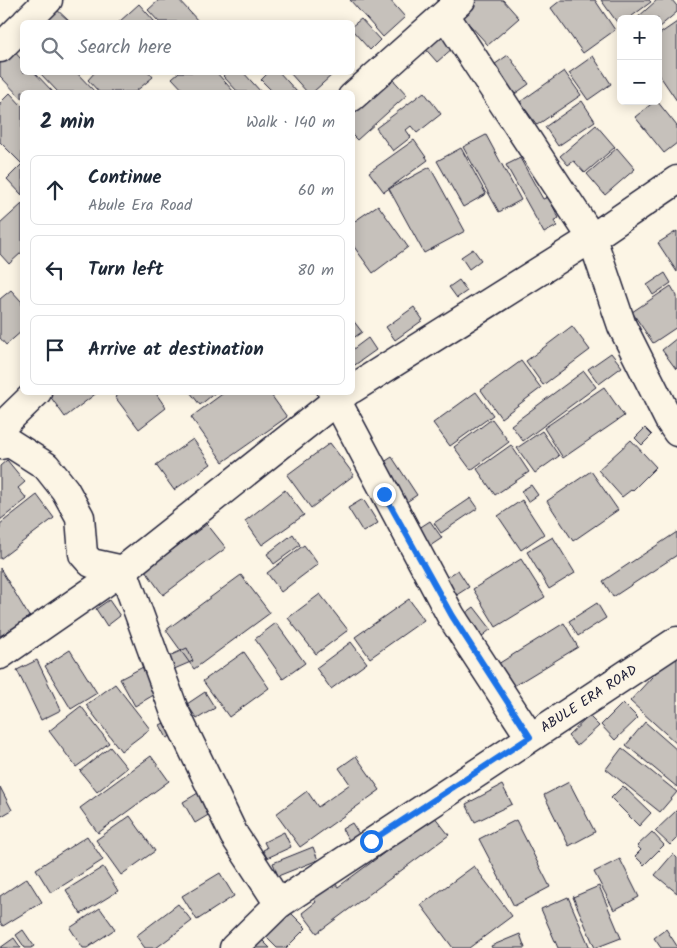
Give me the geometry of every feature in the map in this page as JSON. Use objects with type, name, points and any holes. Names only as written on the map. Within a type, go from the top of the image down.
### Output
[{"type":"street","points":[[28,20],[48,0]]},
{"type":"street","points":[[355,94],[453,8],[592,238],[622,326],[669,420],[677,432]]},
{"type":"street","points":[[0,48],[20,28]]},
{"type":"street","points":[[355,385],[592,238],[677,180]]},
{"type":"street","points":[[0,428],[34,395]]},
{"type":"street","points":[[0,655],[122,570],[255,466],[340,395]]},
{"type":"street","points":[[343,395],[452,616],[530,737]]},
{"type":"street","points":[[0,445],[10,443],[46,466],[65,490],[80,517],[83,554],[91,563],[122,570]]},
{"type":"street","points":[[122,570],[174,710],[234,835],[279,904]]},
{"type":"street","name":"ABULE ERA ROAD","points":[[234,948],[279,904],[677,642]]},
{"type":"building","points":[[159,0],[179,0],[197,20],[157,20],[148,10]]},
{"type":"building","points":[[350,0],[390,0],[405,17],[383,37]]},
{"type":"building","points":[[475,0],[503,0],[519,18],[488,45],[460,14]]},
{"type":"building","points":[[561,0],[595,0],[615,30],[583,53],[551,8]]},
{"type":"building","points":[[601,0],[649,0],[651,2],[633,15],[617,15],[617,22]]},
{"type":"building","points":[[657,0],[672,0],[677,6],[677,12],[662,25],[662,15],[640,15]]},
{"type":"building","points":[[139,4],[153,20],[121,20]]},
{"type":"building","points":[[52,5],[68,20],[39,20]]},
{"type":"building","points":[[361,19],[380,40],[370,50],[355,33],[355,24]]},
{"type":"building","points":[[677,22],[677,101],[662,79],[662,32]]},
{"type":"building","points":[[438,30],[454,47],[437,62],[422,45]]},
{"type":"building","points":[[11,48],[20,58],[20,75],[37,75],[51,90],[20,90],[20,97],[0,76],[0,59]]},
{"type":"building","points":[[508,55],[529,84],[512,96],[491,67]]},
{"type":"building","points":[[593,56],[611,84],[588,100],[569,73]]},
{"type":"building","points":[[564,71],[581,95],[537,125],[520,102]]},
{"type":"building","points":[[388,74],[407,95],[357,140],[355,138],[355,104]]},
{"type":"building","points":[[42,75],[79,75],[93,90],[56,90]]},
{"type":"building","points":[[92,75],[151,75],[153,77],[137,90],[97,90],[88,80]]},
{"type":"building","points":[[176,75],[219,75],[232,90],[183,90],[172,78]]},
{"type":"building","points":[[246,75],[259,90],[236,90],[223,76]]},
{"type":"building","points":[[266,75],[282,75],[295,90],[271,90],[261,80]]},
{"type":"building","points":[[292,75],[332,75],[315,90],[305,90]]},
{"type":"building","points":[[424,92],[441,114],[417,133],[411,126],[406,130],[411,137],[393,151],[376,128]]},
{"type":"building","points":[[10,93],[20,104],[20,162],[0,142],[0,103]]},
{"type":"building","points":[[582,101],[595,121],[558,146],[545,127]]},
{"type":"building","points":[[650,105],[660,105],[677,126],[677,143],[664,153],[635,117]]},
{"type":"building","points":[[596,125],[615,147],[585,173],[574,161],[568,165],[560,156]]},
{"type":"building","points":[[486,135],[521,200],[499,212],[463,147]]},
{"type":"building","points":[[414,140],[428,160],[384,192],[369,172]]},
{"type":"building","points":[[461,148],[486,194],[463,207],[437,161]]},
{"type":"building","points":[[617,148],[635,169],[605,195],[587,174]]},
{"type":"building","points":[[520,158],[543,199],[548,197],[559,218],[554,221],[557,226],[544,233],[506,165]]},
{"type":"building","points":[[20,166],[20,193],[7,179]]},
{"type":"building","points":[[430,167],[465,231],[424,253],[389,189]]},
{"type":"building","points":[[378,205],[408,247],[373,273],[355,248],[355,221]]},
{"type":"building","points":[[20,206],[20,254],[9,264],[0,254],[0,224]]},
{"type":"building","points":[[677,231],[677,272],[658,243]]},
{"type":"building","points":[[473,249],[481,260],[469,269],[461,257]]},
{"type":"building","points":[[665,273],[671,283],[653,295],[647,285]]},
{"type":"building","points":[[459,280],[467,291],[457,298],[449,287]]},
{"type":"building","points":[[671,286],[677,296],[677,327],[653,343],[632,312]]},
{"type":"building","points":[[11,290],[20,300],[20,333],[6,345],[0,338],[0,299]]},
{"type":"building","points":[[414,307],[423,320],[395,340],[386,327]]},
{"type":"building","points":[[355,323],[362,332],[355,337]]},
{"type":"building","points":[[572,326],[590,350],[543,385],[526,361]]},
{"type":"building","points":[[368,338],[376,350],[355,365],[355,348]]},
{"type":"building","points":[[677,338],[677,368],[676,369],[662,350]]},
{"type":"building","points":[[611,353],[622,367],[599,384],[588,369]]},
{"type":"building","points":[[521,361],[541,388],[501,418],[481,390]]},
{"type":"building","points":[[584,371],[596,387],[523,441],[511,425]]},
{"type":"building","points":[[604,387],[624,416],[563,458],[544,428]]},
{"type":"building","points":[[476,392],[493,415],[450,446],[433,423]]},
{"type":"building","points":[[49,395],[94,395],[65,417]]},
{"type":"building","points":[[117,395],[157,395],[166,408],[139,429],[115,397]]},
{"type":"building","points":[[192,395],[212,395],[200,405]]},
{"type":"building","points":[[221,395],[271,395],[287,417],[223,462],[191,417]]},
{"type":"building","points":[[492,419],[509,442],[471,470],[454,447]]},
{"type":"building","points":[[645,428],[652,435],[642,445],[635,438]]},
{"type":"building","points":[[542,431],[559,456],[535,473],[517,448]]},
{"type":"building","points":[[193,439],[211,464],[174,490],[156,465]]},
{"type":"building","points":[[631,440],[656,467],[632,491],[622,497],[598,470]]},
{"type":"building","points":[[330,443],[354,475],[311,508],[287,475]]},
{"type":"building","points":[[511,445],[529,472],[495,495],[477,469]]},
{"type":"building","points":[[392,457],[417,495],[402,505],[378,466]]},
{"type":"building","points":[[7,460],[25,482],[18,488],[27,499],[0,520],[0,466]]},
{"type":"building","points":[[591,471],[618,510],[573,541],[547,501]]},
{"type":"building","points":[[531,485],[538,495],[528,502],[521,491]]},
{"type":"building","points":[[285,490],[304,515],[262,545],[245,521]]},
{"type":"building","points":[[37,495],[54,518],[0,559],[0,524]]},
{"type":"building","points":[[471,498],[478,508],[441,533],[434,523]]},
{"type":"building","points":[[363,499],[378,523],[363,532],[348,508]]},
{"type":"building","points":[[522,500],[544,534],[521,550],[498,516]]},
{"type":"building","points":[[430,521],[442,538],[424,550],[413,532]]},
{"type":"building","points":[[207,524],[226,548],[163,595],[145,570]]},
{"type":"building","points":[[677,532],[677,555],[613,597],[603,581]]},
{"type":"building","points":[[293,534],[300,545],[274,564],[267,554]]},
{"type":"building","points":[[553,537],[575,573],[549,589],[527,552]]},
{"type":"building","points":[[304,545],[318,564],[281,592],[267,573]]},
{"type":"building","points":[[521,559],[545,597],[496,627],[473,589]]},
{"type":"building","points":[[0,568],[30,618],[0,636]]},
{"type":"building","points":[[458,570],[469,587],[455,596],[444,579]]},
{"type":"building","points":[[241,575],[270,613],[194,669],[166,630]]},
{"type":"building","points":[[320,594],[348,630],[316,654],[288,618]]},
{"type":"building","points":[[409,599],[424,620],[370,658],[355,637]]},
{"type":"building","points":[[109,600],[120,616],[107,626],[96,609]]},
{"type":"building","points":[[597,603],[606,618],[578,636],[569,621]]},
{"type":"building","points":[[474,607],[491,629],[480,638],[462,616]]},
{"type":"building","points":[[276,623],[305,663],[283,679],[255,639]]},
{"type":"building","points":[[564,623],[578,647],[512,687],[498,664]]},
{"type":"building","points":[[351,642],[367,663],[331,689],[316,668]]},
{"type":"building","points":[[187,648],[193,661],[172,670],[167,657]]},
{"type":"building","points":[[70,650],[97,693],[71,709],[45,666]]},
{"type":"building","points":[[244,652],[269,688],[229,717],[203,681]]},
{"type":"building","points":[[673,654],[677,658],[677,744],[630,701]]},
{"type":"building","points":[[37,660],[61,710],[41,720],[17,670]]},
{"type":"building","points":[[143,667],[157,693],[135,706],[120,679]]},
{"type":"building","points":[[115,684],[150,729],[121,751],[86,705]]},
{"type":"building","points":[[205,692],[215,708],[197,719],[187,704]]},
{"type":"building","points":[[623,703],[638,718],[615,740],[601,725]]},
{"type":"building","points":[[81,706],[109,743],[76,767],[49,731]]},
{"type":"building","points":[[589,716],[599,726],[577,746],[568,736]]},
{"type":"building","points":[[172,719],[179,732],[167,738],[160,725]]},
{"type":"building","points":[[645,722],[677,750],[677,787],[626,745]]},
{"type":"building","points":[[110,747],[127,768],[97,792],[80,771]]},
{"type":"building","points":[[622,748],[677,792],[660,812],[606,769]]},
{"type":"building","points":[[151,756],[169,781],[98,833],[80,808]]},
{"type":"building","points":[[356,756],[380,790],[300,847],[276,814],[307,791],[318,807],[350,784],[339,768]]},
{"type":"building","points":[[569,782],[595,832],[569,846],[544,795]]},
{"type":"building","points":[[502,785],[512,804],[475,822],[466,804]]},
{"type":"building","points":[[623,786],[651,813],[639,826],[611,798]]},
{"type":"building","points":[[0,787],[12,810],[0,817]]},
{"type":"building","points":[[198,793],[210,814],[195,823],[183,802]]},
{"type":"building","points":[[677,810],[677,838],[670,845],[655,831]]},
{"type":"building","points":[[130,816],[155,851],[121,875],[96,840]]},
{"type":"building","points":[[434,816],[449,835],[317,933],[302,913],[316,902],[311,895],[332,879],[338,887]]},
{"type":"building","points":[[516,820],[550,887],[514,906],[479,839]]},
{"type":"building","points":[[352,823],[359,834],[349,840],[342,829]]},
{"type":"building","points":[[284,832],[291,847],[267,858],[263,850],[267,848],[264,842]]},
{"type":"building","points":[[652,832],[664,845],[644,865],[635,856],[641,850],[637,846]]},
{"type":"building","points":[[87,836],[103,860],[51,893],[36,869]]},
{"type":"building","points":[[313,847],[318,860],[278,876],[273,863]]},
{"type":"building","points":[[673,854],[677,858],[677,893],[655,875]]},
{"type":"building","points":[[620,859],[639,897],[614,910],[594,872]]},
{"type":"building","points":[[474,866],[512,916],[469,948],[453,948],[421,905]]},
{"type":"building","points":[[103,867],[118,891],[81,914],[66,890]]},
{"type":"building","points":[[220,873],[234,896],[197,920],[182,896]]},
{"type":"building","points":[[27,878],[42,902],[3,926],[0,922],[0,896]]},
{"type":"building","points":[[599,886],[621,938],[595,948],[573,897]]},
{"type":"building","points":[[568,897],[590,948],[558,948],[541,909]]},
{"type":"building","points":[[178,904],[192,921],[156,948],[145,948],[136,936]]},
{"type":"building","points":[[100,908],[115,929],[87,948],[83,948],[70,928]]},
{"type":"building","points":[[288,910],[306,928],[286,948],[277,948],[264,935]]},
{"type":"building","points":[[666,929],[677,948],[661,948],[654,938]]},
{"type":"building","points":[[23,930],[34,946],[31,948],[25,948],[16,935]]},
{"type":"building","points":[[520,934],[525,948],[492,948],[491,946]]},
{"type":"building","points":[[14,938],[21,948],[0,948]]},
{"type":"building","points":[[260,938],[270,948],[251,948]]},
{"type":"route","points":[[371,841],[530,737],[452,616],[384,494]]}]
